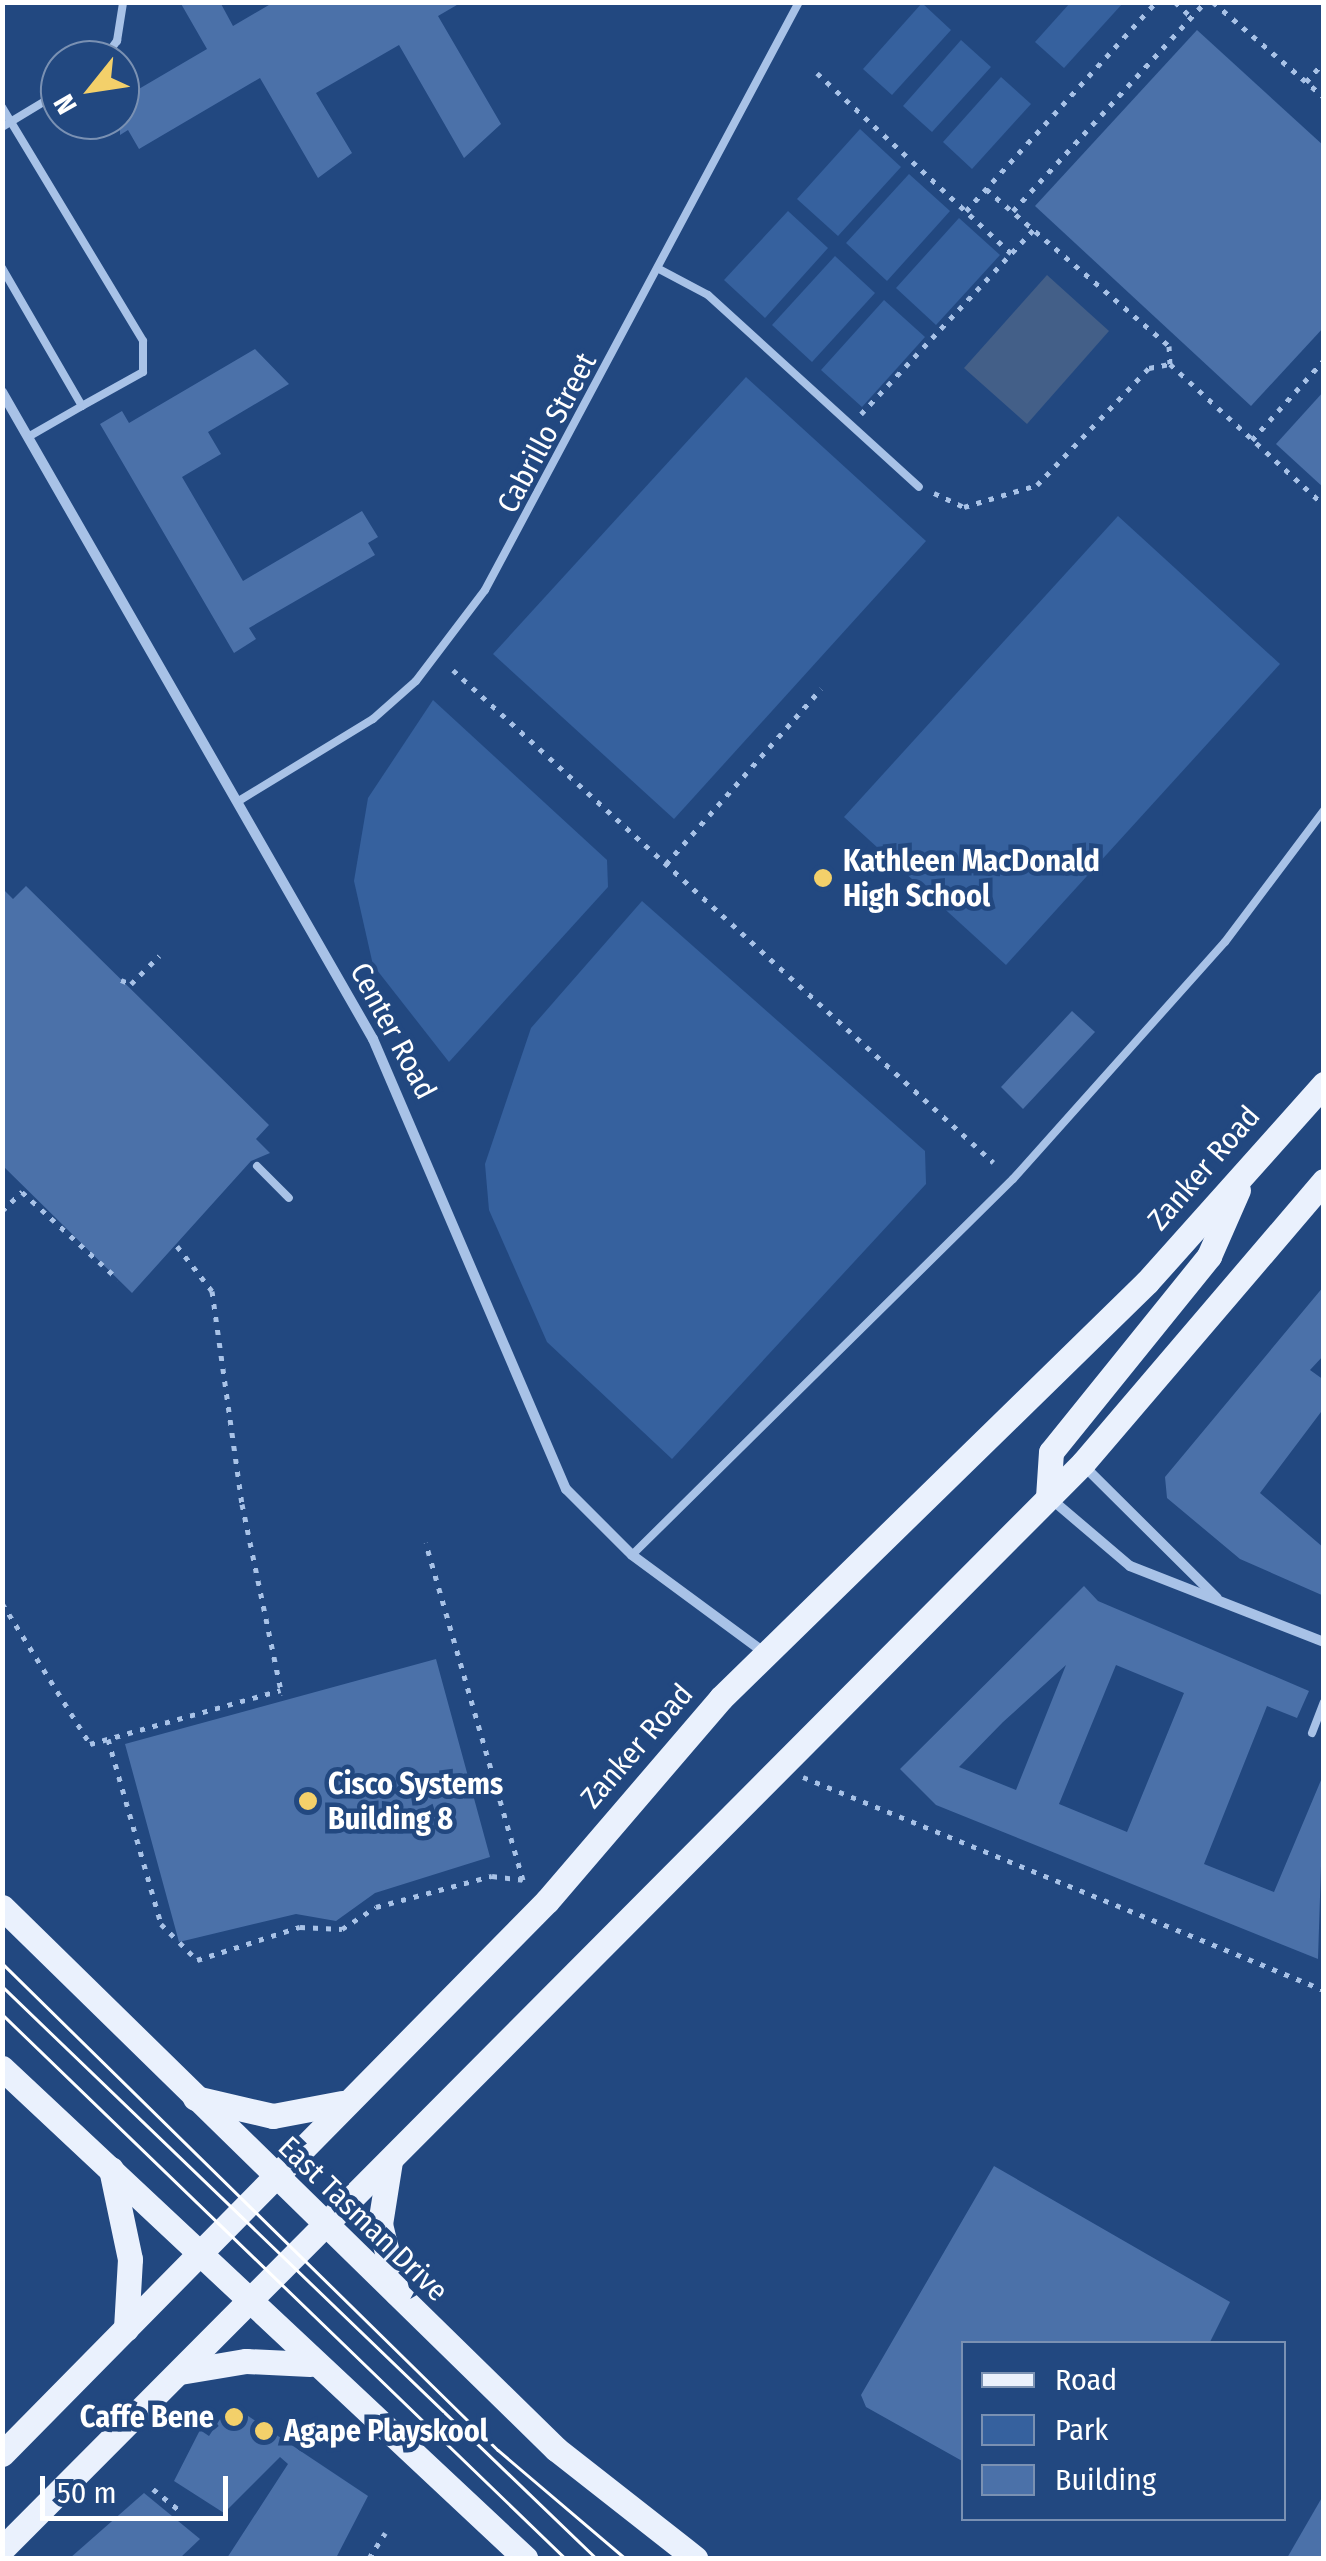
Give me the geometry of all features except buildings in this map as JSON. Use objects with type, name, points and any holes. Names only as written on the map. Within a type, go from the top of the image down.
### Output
[{"type":"main road","name":"Zanker Road","points":[[2,2454],[342,2103],[546,1901],[766,1653],[1112,1318],[1324,1084]]},
{"type":"main road","points":[[1048,1497],[1051,1452],[1209,1256],[1250,1163]]},
{"type":"main road","points":[[2,2549],[1083,1463],[1324,1181]]},
{"type":"main road","name":"East Tasman Drive","points":[[2,1907],[272,2177],[556,2449],[695,2558]]},
{"type":"main road","points":[[2,2068],[201,2252],[310,2364],[525,2558]]},
{"type":"main road","points":[[190,2096],[273,2116],[342,2103]]},
{"type":"main road","points":[[390,2161],[380,2224],[398,2297]]},
{"type":"main road","points":[[111,2169],[130,2258],[126,2330]]},
{"type":"main road","points":[[180,2372],[246,2361],[310,2364]]},
{"type":"street","name":"Center Road","points":[[2,392],[402,1095],[566,1489],[632,1556],[766,1653]]},
{"type":"street","points":[[1083,1463],[1218,1599]]},
{"type":"street","points":[[1048,1497],[1130,1566],[1324,1642]]},
{"type":"lane","points":[[110,40],[124,2]]},
{"type":"lane","name":"Cabrillo Street","points":[[237,802],[373,719],[438,655],[526,521],[799,2]]},
{"type":"lane","points":[[7,124],[40,104]]},
{"type":"lane","points":[[2,107],[7,124],[148,356],[143,372],[28,436]]},
{"type":"lane","points":[[2,268],[82,406]]},
{"type":"lane","points":[[660,270],[708,295],[919,486]]},
{"type":"lane","points":[[632,1556],[1013,1179],[1226,942],[1324,810]]},
{"type":"lane","points":[[257,1166],[288,1198]]},
{"type":"lane","points":[[1312,1733],[1324,1702]]},
{"type":"path","points":[[966,211],[1156,2]]},
{"type":"path","points":[[1176,2],[1191,17]]},
{"type":"path","points":[[1013,212],[1205,2]]},
{"type":"path","points":[[1213,2],[1324,96]]},
{"type":"path","points":[[1306,82],[1324,62]]},
{"type":"path","points":[[817,73],[1012,253]]},
{"type":"path","points":[[986,188],[1169,346],[1170,364],[1324,505]]},
{"type":"path","points":[[851,424],[1033,230]]},
{"type":"path","points":[[1252,440],[1324,360]]},
{"type":"path","points":[[919,486],[964,507],[1037,485],[1149,368],[1170,364]]},
{"type":"path","points":[[453,670],[993,1162]]},
{"type":"path","points":[[666,864],[820,688]]},
{"type":"path","points":[[121,980],[131,984],[159,956]]},
{"type":"path","points":[[2,1212],[22,1192],[118,1278]]},
{"type":"path","points":[[2,1603],[90,1744],[281,1692],[242,1504],[212,1291],[177,1246]]},
{"type":"path","points":[[108,1739],[161,1924],[197,1960],[300,1927],[342,1928],[376,1907],[492,1876],[524,1880],[426,1543]]},
{"type":"path","points":[[778,1767],[1324,1990]]},
{"type":"path","points":[[153,2489],[180,2511]]},
{"type":"path","points":[[369,2558],[386,2533]]},
{"type":"green space","points":[[922,3],[951,30],[892,95],[863,69]]},
{"type":"green space","points":[[1070,3],[1123,3],[1064,68],[1035,42]]},
{"type":"green space","points":[[961,40],[991,67],[932,132],[903,106]]},
{"type":"green space","points":[[1001,77],[1031,104],[972,169],[943,142]]},
{"type":"green space","points":[[860,129],[901,167],[838,236],[797,199]]},
{"type":"green space","points":[[909,174],[950,211],[887,281],[846,243]]},
{"type":"green space","points":[[788,211],[828,248],[765,318],[724,280]]},
{"type":"green space","points":[[959,218],[1000,255],[936,325],[896,288]]},
{"type":"green space","points":[[835,256],[875,293],[812,362],[772,325]]},
{"type":"green space","points":[[884,300],[925,337],[862,407],[821,370]]},
{"type":"green space","points":[[746,377],[926,541],[674,819],[493,654]]},
{"type":"green space","points":[[1118,516],[1280,664],[1006,965],[844,817]]},
{"type":"green space","points":[[433,700],[607,860],[608,887],[449,1062],[373,965],[354,881],[368,798]]},
{"type":"green space","points":[[642,901],[925,1151],[926,1184],[672,1459],[547,1342],[489,1210],[485,1164],[531,1028]]},
{"type":"shaded area","points":[[1047,275],[1109,331],[1027,424],[964,368]]},
{"type":"tram line","points":[[2,1963],[498,2450],[625,2558]]},
{"type":"tram line","points":[[2,1986],[596,2558]]},
{"type":"tram line","points":[[2,2014],[565,2558]]},
{"type":"place","name":"Kathleen MacDonald High School","points":[[823,878]]},
{"type":"place","name":"Cisco Systems Building 8","points":[[308,1801]]},
{"type":"place","name":"Caffe Bene","points":[[234,2417]]},
{"type":"place","name":"Agape Playskool","points":[[264,2431]]}]
